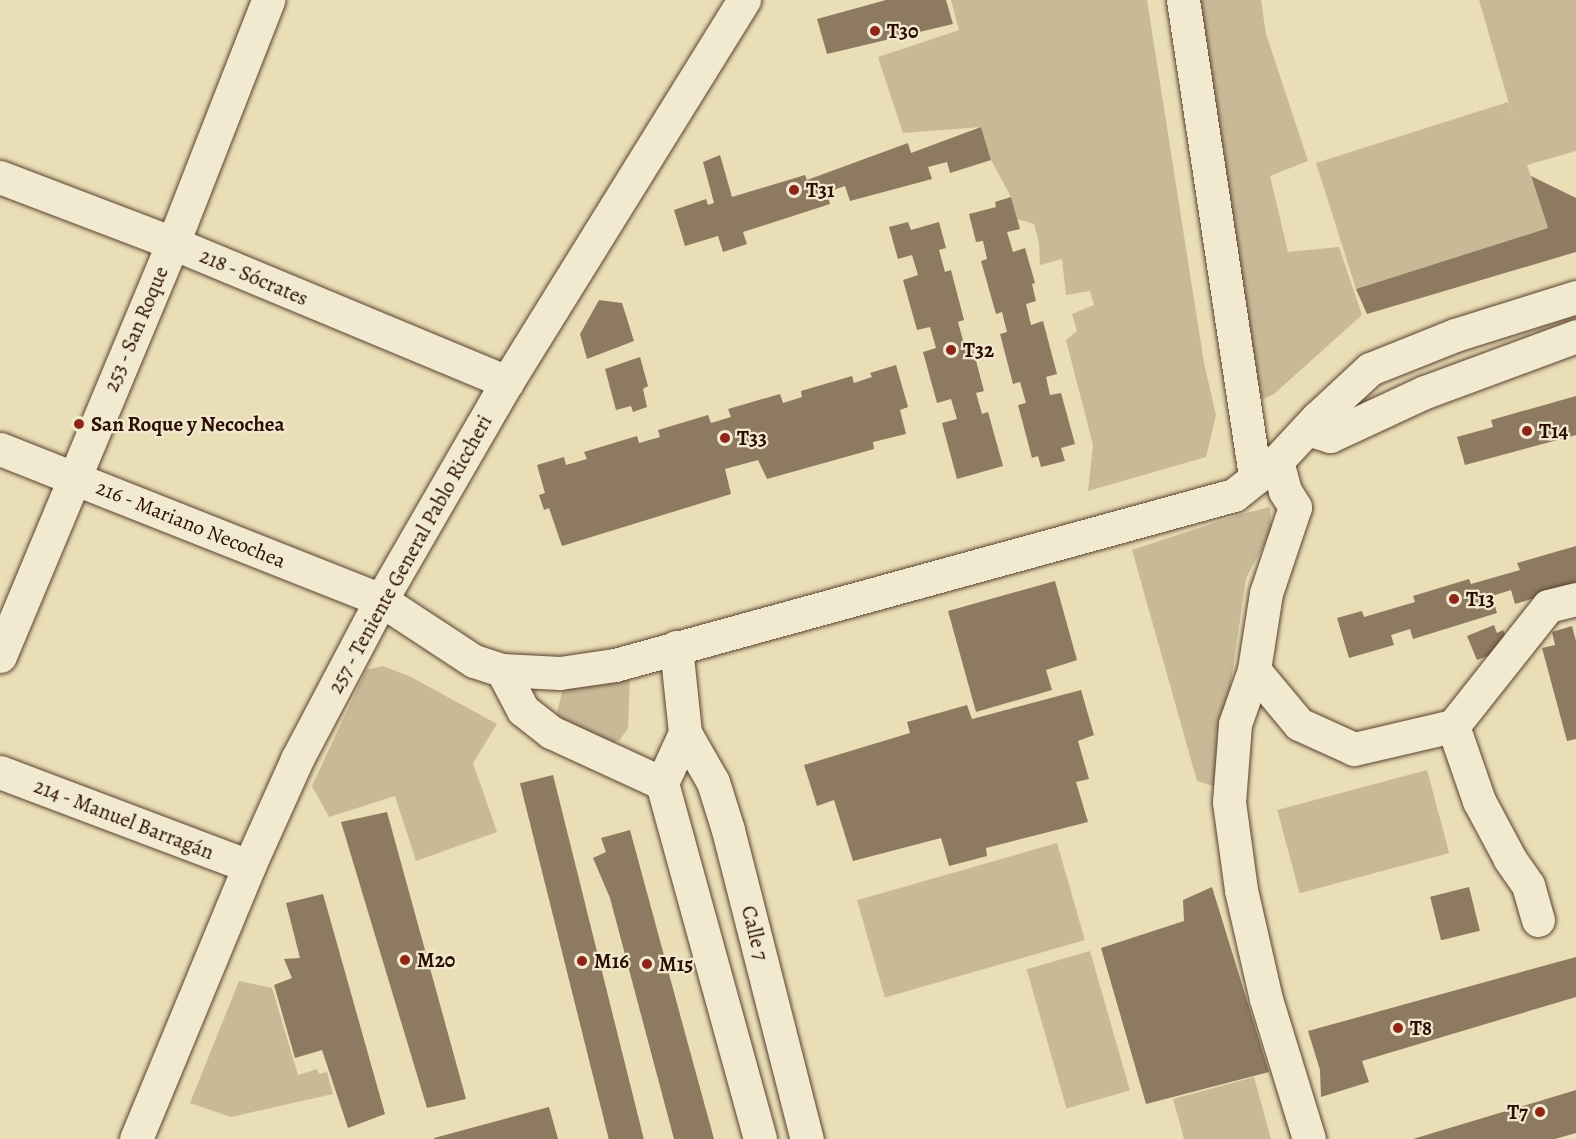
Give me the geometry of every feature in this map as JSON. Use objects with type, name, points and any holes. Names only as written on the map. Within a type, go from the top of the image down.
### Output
[{"type":"street","name":"253 - San Roque","points":[[0,656],[173,243],[268,0]]},
{"type":"street","name":"257 - Teniente General Pablo Riccheri","points":[[136,1139],[249,866],[297,759],[381,600],[507,382],[744,0]]},
{"type":"street","points":[[1183,0],[1266,470],[1285,491],[1295,507],[1266,593],[1254,670],[1235,724],[1229,802],[1240,890],[1266,999],[1309,1139]]},
{"type":"street","name":"218 - Sócrates","points":[[0,177],[173,243],[507,382]]},
{"type":"street","name":"216 - Mariano Necochea","points":[[0,449],[381,600],[474,661],[502,670],[560,673],[615,665],[1234,495],[1266,470],[1370,369],[1455,335],[1576,297]]},
{"type":"street","points":[[1306,429],[1330,436],[1425,392],[1576,336]]},
{"type":"street","points":[[1254,670],[1299,724],[1354,748],[1453,726],[1548,606],[1576,599]]},
{"type":"street","name":"Calle 7","points":[[676,647],[685,733],[713,782],[728,830],[807,1139]]},
{"type":"street","points":[[502,670],[523,710],[551,732],[662,783]]},
{"type":"street","points":[[1453,726],[1479,801],[1510,859],[1528,885],[1538,920]]},
{"type":"street","points":[[685,733],[662,783],[760,1139]]},
{"type":"street","name":"214 - Manuel Barragán","points":[[0,772],[249,866]]},
{"type":"shaded area","points":[[951,0],[1147,0],[1204,363],[1216,415],[1206,457],[1088,491],[1093,445],[1066,340],[1077,331],[1072,314],[1094,305],[1090,291],[1066,295],[1062,259],[1040,265],[1039,243],[1034,224],[1017,219],[1011,197],[991,160],[981,127],[903,133],[878,57],[959,30]]},
{"type":"shaded area","points":[[1200,0],[1261,0],[1266,34],[1308,161],[1270,176],[1288,252],[1339,247],[1362,315],[1274,394],[1263,399],[1260,393],[1225,178]]},
{"type":"shaded area","points":[[1479,0],[1576,0],[1576,151],[1527,165],[1548,228],[1356,289],[1316,163],[1508,102],[1514,121]]},
{"type":"shaded area","points":[[1270,507],[1272,530],[1246,578],[1216,787],[1197,781],[1132,550],[1238,515]]},
{"type":"shaded area","points":[[383,666],[411,677],[497,724],[473,763],[497,832],[416,861],[395,796],[329,817],[312,786],[366,670]]},
{"type":"shaded area","points":[[630,673],[628,728],[620,740],[611,743],[555,720],[566,677]]},
{"type":"shaded area","points":[[1427,770],[1449,853],[1300,893],[1277,810]]},
{"type":"shaded area","points":[[1057,843],[1085,940],[885,997],[857,900]]},
{"type":"shaded area","points":[[1090,951],[1130,1090],[1067,1109],[1027,969]]},
{"type":"shaded area","points":[[239,981],[272,988],[298,1075],[317,1069],[319,1074],[327,1072],[333,1094],[231,1117],[190,1103]]},
{"type":"shaded area","points":[[1254,1077],[1271,1139],[1184,1139],[1173,1099]]},
{"type":"building","name":"T30","points":[[886,0],[946,0],[953,24],[827,54],[817,19]]},
{"type":"building","name":"T31","points":[[981,127],[991,160],[950,173],[947,162],[928,167],[932,179],[850,201],[845,186],[827,192],[830,204],[743,232],[747,244],[723,252],[718,236],[685,246],[674,210],[706,199],[708,205],[714,203],[703,162],[720,155],[732,197],[805,175],[807,180],[908,143],[911,153]]},
{"type":"building","points":[[1531,176],[1576,198],[1576,252],[1367,314],[1356,289],[1548,228]]},
{"type":"building","name":"T32","points":[[1011,197],[1020,229],[1007,232],[1013,252],[1025,248],[1035,283],[1032,284],[1036,301],[1026,304],[1031,325],[1043,321],[1057,374],[1046,377],[1050,395],[1061,393],[1075,444],[1061,448],[1065,461],[1041,467],[1038,456],[1032,458],[1018,405],[1026,403],[1020,382],[1013,384],[1000,334],[1007,332],[1002,312],[996,314],[981,261],[987,259],[983,241],[976,242],[969,214],[996,207],[995,202]]},
{"type":"building","name":"T32","points":[[908,222],[911,230],[939,222],[946,248],[939,250],[945,272],[951,270],[964,320],[958,322],[964,344],[971,342],[984,391],[976,393],[982,414],[988,412],[1003,466],[957,479],[942,423],[957,419],[951,399],[937,403],[923,352],[936,348],[930,327],[917,330],[903,280],[918,275],[912,255],[898,259],[889,227]]},
{"type":"building","points":[[599,300],[622,303],[634,341],[587,359],[580,334]]},
{"type":"building","points":[[640,357],[648,386],[643,389],[647,407],[633,412],[631,406],[616,410],[605,369]]},
{"type":"building","points":[[896,365],[908,407],[900,410],[906,434],[873,442],[874,449],[767,479],[758,460],[725,469],[731,494],[562,546],[549,508],[544,510],[539,495],[545,493],[537,465],[564,457],[566,465],[587,459],[584,452],[637,436],[639,443],[660,437],[658,430],[708,415],[711,423],[731,417],[728,409],[780,394],[783,403],[802,397],[801,391],[852,376],[854,383],[872,377],[870,373]]},
{"type":"building","name":"T14","points":[[1576,396],[1576,435],[1465,465],[1457,437],[1493,427],[1491,420]]},
{"type":"building","name":"T13","points":[[1576,546],[1576,586],[1515,604],[1511,590],[1492,596],[1497,613],[1413,639],[1410,629],[1391,635],[1394,645],[1349,658],[1337,618],[1362,611],[1364,617],[1415,602],[1413,596],[1469,579],[1471,584],[1520,570],[1517,563]]},
{"type":"building","points":[[1055,581],[1077,660],[1046,670],[1052,690],[976,712],[948,611]]},
{"type":"building","points":[[1494,625],[1497,633],[1503,630],[1510,648],[1477,660],[1467,636]]},
{"type":"building","points":[[1572,626],[1576,641],[1576,739],[1567,741],[1542,648],[1555,645],[1552,632]]},
{"type":"building","points":[[1081,690],[1094,735],[1078,741],[1089,779],[1076,782],[1088,822],[986,848],[987,856],[949,866],[941,838],[853,861],[834,800],[817,806],[804,765],[910,733],[907,722],[967,705],[972,719]]},
{"type":"building","name":"M16","points":[[553,775],[644,1139],[609,1139],[520,783]]},
{"type":"building","name":"M20","points":[[387,812],[466,1099],[427,1108],[341,822]]},
{"type":"building","name":"M15","points":[[630,830],[714,1139],[674,1139],[610,898],[593,858],[606,852],[601,838]]},
{"type":"building","points":[[1212,887],[1269,1072],[1146,1104],[1101,948],[1184,921],[1183,900]]},
{"type":"building","points":[[1469,887],[1480,931],[1441,940],[1430,897]]},
{"type":"building","points":[[323,894],[385,1114],[348,1128],[322,1050],[295,1058],[274,985],[292,978],[284,959],[300,958],[286,903]]},
{"type":"building","name":"T8","points":[[1576,957],[1576,997],[1362,1061],[1369,1082],[1321,1097],[1320,1070],[1308,1031]]},
{"type":"building","name":"T7","points":[[1576,1090],[1576,1133],[1555,1139],[1413,1139]]},
{"type":"building","points":[[549,1107],[558,1139],[434,1139],[434,1138]]},
{"type":"place","name":"T30","points":[[875,31]]},
{"type":"place","name":"T31","points":[[794,190]]},
{"type":"place","name":"T32","points":[[951,350]]},
{"type":"place","name":"San Roque y Necochea","points":[[79,424]]},
{"type":"place","name":"T14","points":[[1527,431]]},
{"type":"place","name":"T33","points":[[725,438]]},
{"type":"place","name":"T13","points":[[1454,599]]},
{"type":"place","name":"M20","points":[[405,960]]},
{"type":"place","name":"M16","points":[[582,961]]},
{"type":"place","name":"M15","points":[[647,964]]},
{"type":"place","name":"T8","points":[[1398,1028]]},
{"type":"place","name":"T7","points":[[1540,1112]]}]
